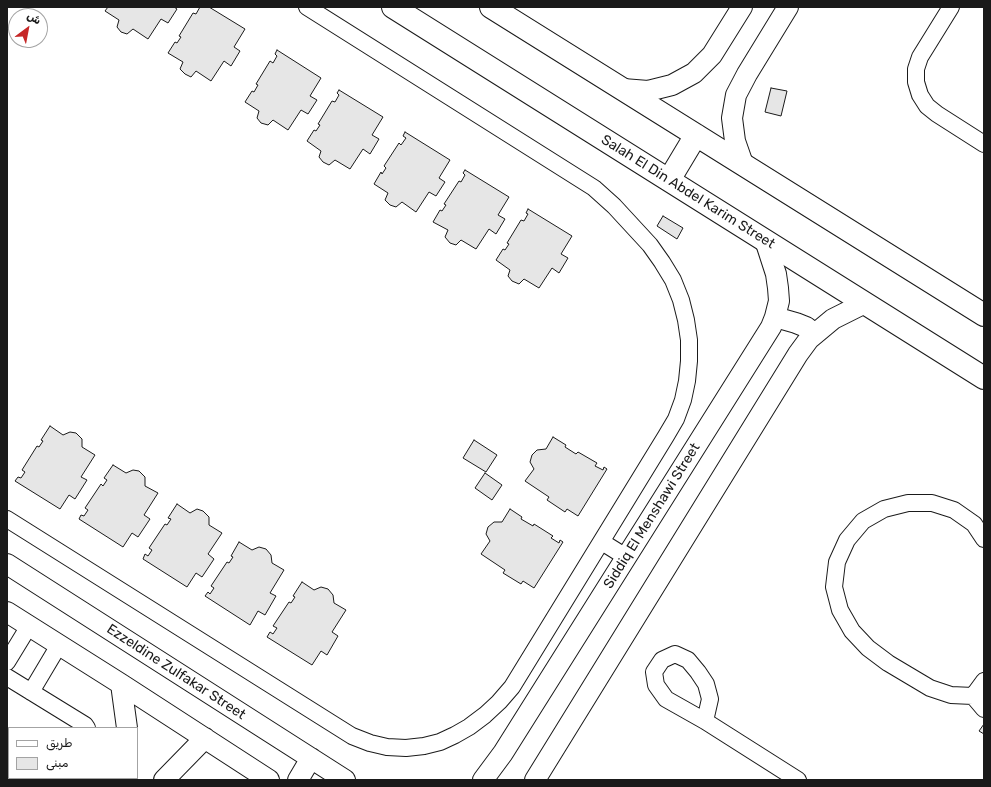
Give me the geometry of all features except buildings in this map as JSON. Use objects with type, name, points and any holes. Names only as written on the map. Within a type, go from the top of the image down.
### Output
[{"type":"main road","name":"Salah El Din Abdel Karim Street","points":[[393,7],[984,378]]},
{"type":"main road","points":[[491,7],[984,315]]},
{"type":"main road","points":[[669,180],[696,135]]},
{"type":"street","points":[[7,520],[352,736],[370,743],[388,747],[406,748],[424,746],[440,742],[455,735],[485,715],[499,702],[519,676],[676,419],[683,400],[688,374],[689,340],[684,313],[681,300],[673,280],[662,262],[641,235],[614,206],[594,188],[307,7]]},
{"type":"street","points":[[623,89],[648,91],[672,85],[694,73],[712,55],[742,7]]},
{"type":"street","points":[[743,164],[735,141],[732,118],[736,95],[747,74],[788,7]]},
{"type":"street","points":[[951,7],[920,57],[916,69],[916,82],[920,95],[927,106],[984,144]]},
{"type":"street","name":"Siddiq El Menshawi Street","points":[[483,780],[503,753],[771,327],[775,317],[778,301],[778,288],[776,274],[765,240]]},
{"type":"street","points":[[535,780],[798,354],[815,334],[833,319],[865,303]]},
{"type":"street","points":[[775,317],[796,323],[815,334]]},
{"type":"street","points":[[984,538],[974,524],[954,510],[932,503],[908,503],[884,508],[863,521],[847,540],[837,562],[834,587],[840,610],[852,631],[868,648],[888,663],[930,688],[951,695],[973,696],[984,709]]},
{"type":"street","points":[[602,542],[626,557]]},
{"type":"street","name":"Ezzeldine Zulfakar Street","points":[[7,564],[345,780]]},
{"type":"street","points":[[7,612],[269,780]]},
{"type":"street","points":[[7,662],[29,626]]},
{"type":"street","points":[[31,692],[59,645]]},
{"type":"street","points":[[7,677],[86,727]]},
{"type":"street","points":[[973,696],[984,681]]},
{"type":"street","points":[[121,684],[127,727]]},
{"type":"street","points":[[705,721],[798,780]]},
{"type":"street","points":[[164,780],[205,738]]},
{"type":"street","points":[[298,780],[311,758]]}]
